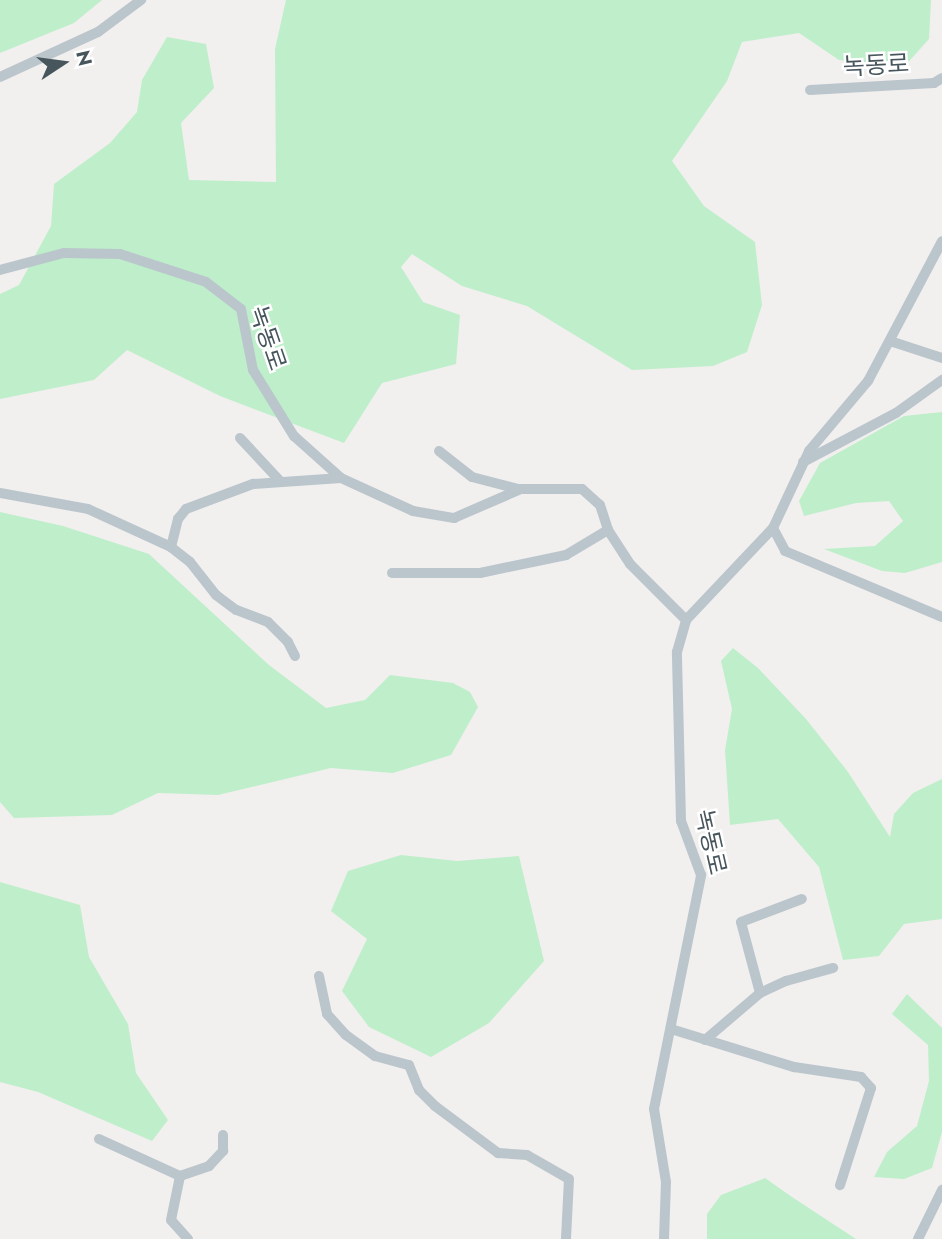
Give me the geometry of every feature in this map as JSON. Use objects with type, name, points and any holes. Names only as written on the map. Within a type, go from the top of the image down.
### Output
[{"type":"street","points":[[0,77],[98,32],[141,0]]},
{"type":"street","name":"녹동로","points":[[810,90],[934,83],[942,78]]},
{"type":"street","name":"녹동로","points":[[664,1239],[666,1182],[654,1109],[701,875],[681,821],[677,652],[686,620],[773,528],[803,462],[868,381],[942,241]]},
{"type":"street","name":"녹동로","points":[[0,270],[64,253],[120,254],[206,282],[241,309],[253,370],[294,436],[341,478],[413,511],[454,518],[521,489]]},
{"type":"street","points":[[890,341],[942,358]]},
{"type":"street","points":[[803,462],[896,413],[942,380]]},
{"type":"street","points":[[240,438],[280,481]]},
{"type":"street","name":"녹동로","points":[[439,451],[472,477],[521,489],[582,489],[600,505],[608,530],[630,564],[686,620]]},
{"type":"street","name":"녹동로","points":[[171,547],[178,519],[186,509],[253,484],[341,478]]},
{"type":"street","points":[[0,493],[88,509],[171,547],[190,562],[216,595],[236,610],[268,622],[288,642],[295,656]]},
{"type":"street","points":[[773,528],[785,551],[942,617]]},
{"type":"street","points":[[392,573],[480,573],[566,555],[608,530]]},
{"type":"street","points":[[760,993],[741,922],[802,899]]},
{"type":"street","points":[[705,1040],[760,993],[786,981],[833,968]]},
{"type":"street","points":[[319,976],[327,1014],[346,1035],[376,1056],[409,1065],[419,1090],[435,1106],[498,1153],[527,1155],[569,1180],[566,1239]]},
{"type":"street","points":[[671,1029],[794,1067],[861,1077],[871,1088],[840,1185]]},
{"type":"street","points":[[99,1139],[180,1176],[209,1166],[223,1151],[223,1136]]},
{"type":"street","points":[[180,1176],[170,1220],[188,1239]]},
{"type":"street","points":[[918,1239],[942,1190]]},
{"type":"green space","points":[[0,0],[102,0],[74,23],[0,53]]},
{"type":"green space","points":[[286,0],[931,0],[929,39],[903,68],[839,60],[799,33],[742,42],[727,81],[672,161],[704,206],[755,242],[762,305],[747,352],[713,366],[632,370],[527,306],[462,286],[412,254],[401,267],[423,302],[460,315],[456,364],[382,383],[344,443],[220,396],[127,350],[94,380],[0,399],[0,294],[19,285],[51,226],[54,184],[110,143],[137,112],[142,80],[167,37],[206,44],[214,88],[181,123],[189,180],[276,182],[275,49]]},
{"type":"green space","points":[[942,412],[942,562],[905,573],[882,571],[824,549],[875,546],[903,521],[889,501],[856,503],[804,516],[799,501],[820,463],[904,416]]},
{"type":"green space","points":[[0,512],[63,526],[149,554],[269,665],[326,708],[365,700],[390,675],[453,683],[470,692],[478,707],[451,755],[393,773],[331,768],[218,795],[158,793],[112,815],[14,818],[0,802]]},
{"type":"green space","points":[[733,648],[758,668],[806,719],[848,772],[890,837],[894,814],[913,793],[942,779],[942,919],[904,924],[879,956],[843,960],[819,867],[778,819],[730,825],[725,750],[732,709],[721,661]]},
{"type":"green space","points":[[401,855],[457,861],[519,856],[544,961],[489,1023],[431,1057],[369,1027],[342,991],[367,939],[331,911],[348,871]]},
{"type":"green space","points":[[0,882],[80,905],[89,957],[128,1024],[136,1073],[168,1120],[152,1141],[38,1092],[0,1082]]},
{"type":"green space","points":[[907,994],[942,1028],[942,1132],[932,1168],[904,1179],[874,1177],[887,1152],[917,1126],[929,1081],[928,1045],[892,1014]]},
{"type":"green space","points":[[765,1178],[856,1239],[707,1239],[707,1214],[721,1195]]}]
